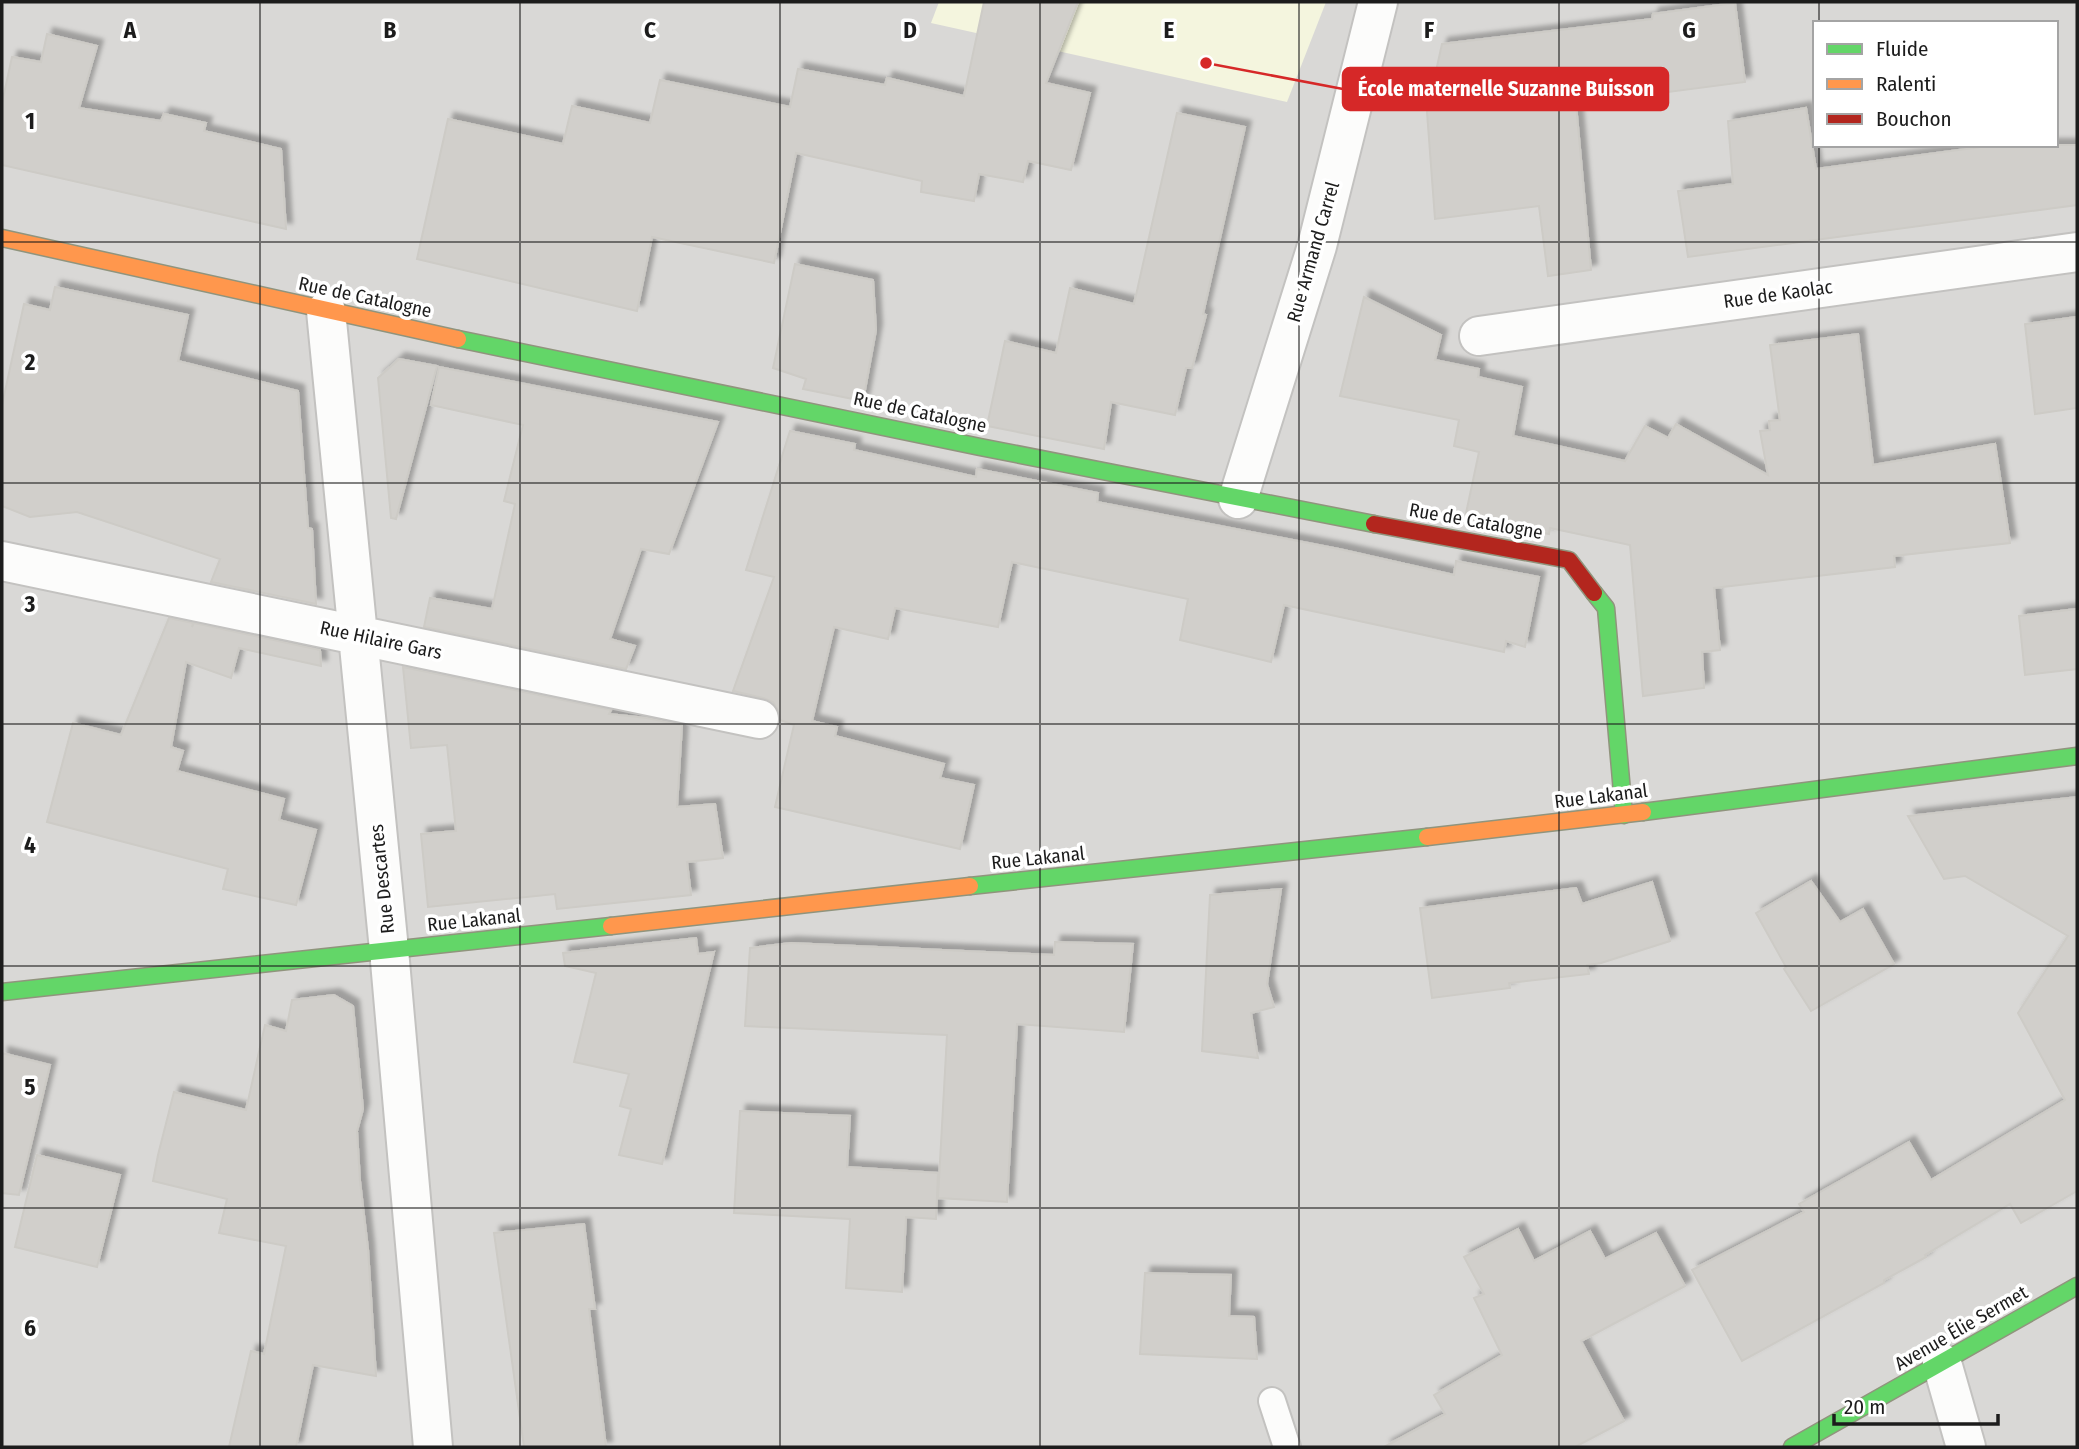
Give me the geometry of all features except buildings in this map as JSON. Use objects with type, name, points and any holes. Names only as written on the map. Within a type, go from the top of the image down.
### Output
[{"type":"street","name":"Rue Armand Carrel","points":[[1238,499],[1317,246],[1378,2]]},
{"type":"street","name":"Rue de Catalogne","points":[[2,238],[326,311],[1238,499],[1569,559],[1606,608],[1624,815]]},
{"type":"street","name":"Rue de Kaolac","points":[[1479,337],[2077,253]]},
{"type":"street","name":"Rue Descartes","points":[[326,311],[389,950],[433,1447]]},
{"type":"street","name":"Rue Hilaire Gars","points":[[2,561],[759,719]]},
{"type":"street","name":"Rue Lakanal","points":[[2,992],[1624,815],[2077,757]]},
{"type":"street","name":"Avenue Élie Sermet","points":[[1793,1447],[2077,1286]]},
{"type":"street","points":[[1942,1363],[1966,1447]]},
{"type":"lane","points":[[1272,1401],[1287,1447]]},
{"type":"shaded area","points":[[2,2],[2077,2],[2077,1447],[2,1447]]},
{"type":"shaded area","points":[[939,2],[1326,2],[1287,102],[931,23]]},
{"type":"traffic: fast","points":[[458,339],[980,447],[1374,524]]},
{"type":"traffic: fast","points":[[1594,593],[1606,608],[1624,815]]},
{"type":"traffic: fast","points":[[1643,812],[2077,756]]},
{"type":"traffic: fast","points":[[970,886],[1427,837]]},
{"type":"traffic: fast","points":[[2,992],[611,926]]},
{"type":"traffic: fast","points":[[1792,1447],[2077,1286]]},
{"type":"traffic: slow","points":[[2,238],[458,339]]},
{"type":"traffic: slow","points":[[1427,837],[1643,812]]},
{"type":"traffic: slow","points":[[611,926],[970,886]]},
{"type":"traffic: jam","points":[[1374,524],[1569,560],[1594,593]]},
{"type":"place","name":"École maternelle Suzanne Buisson","points":[[1206,63]]}]
